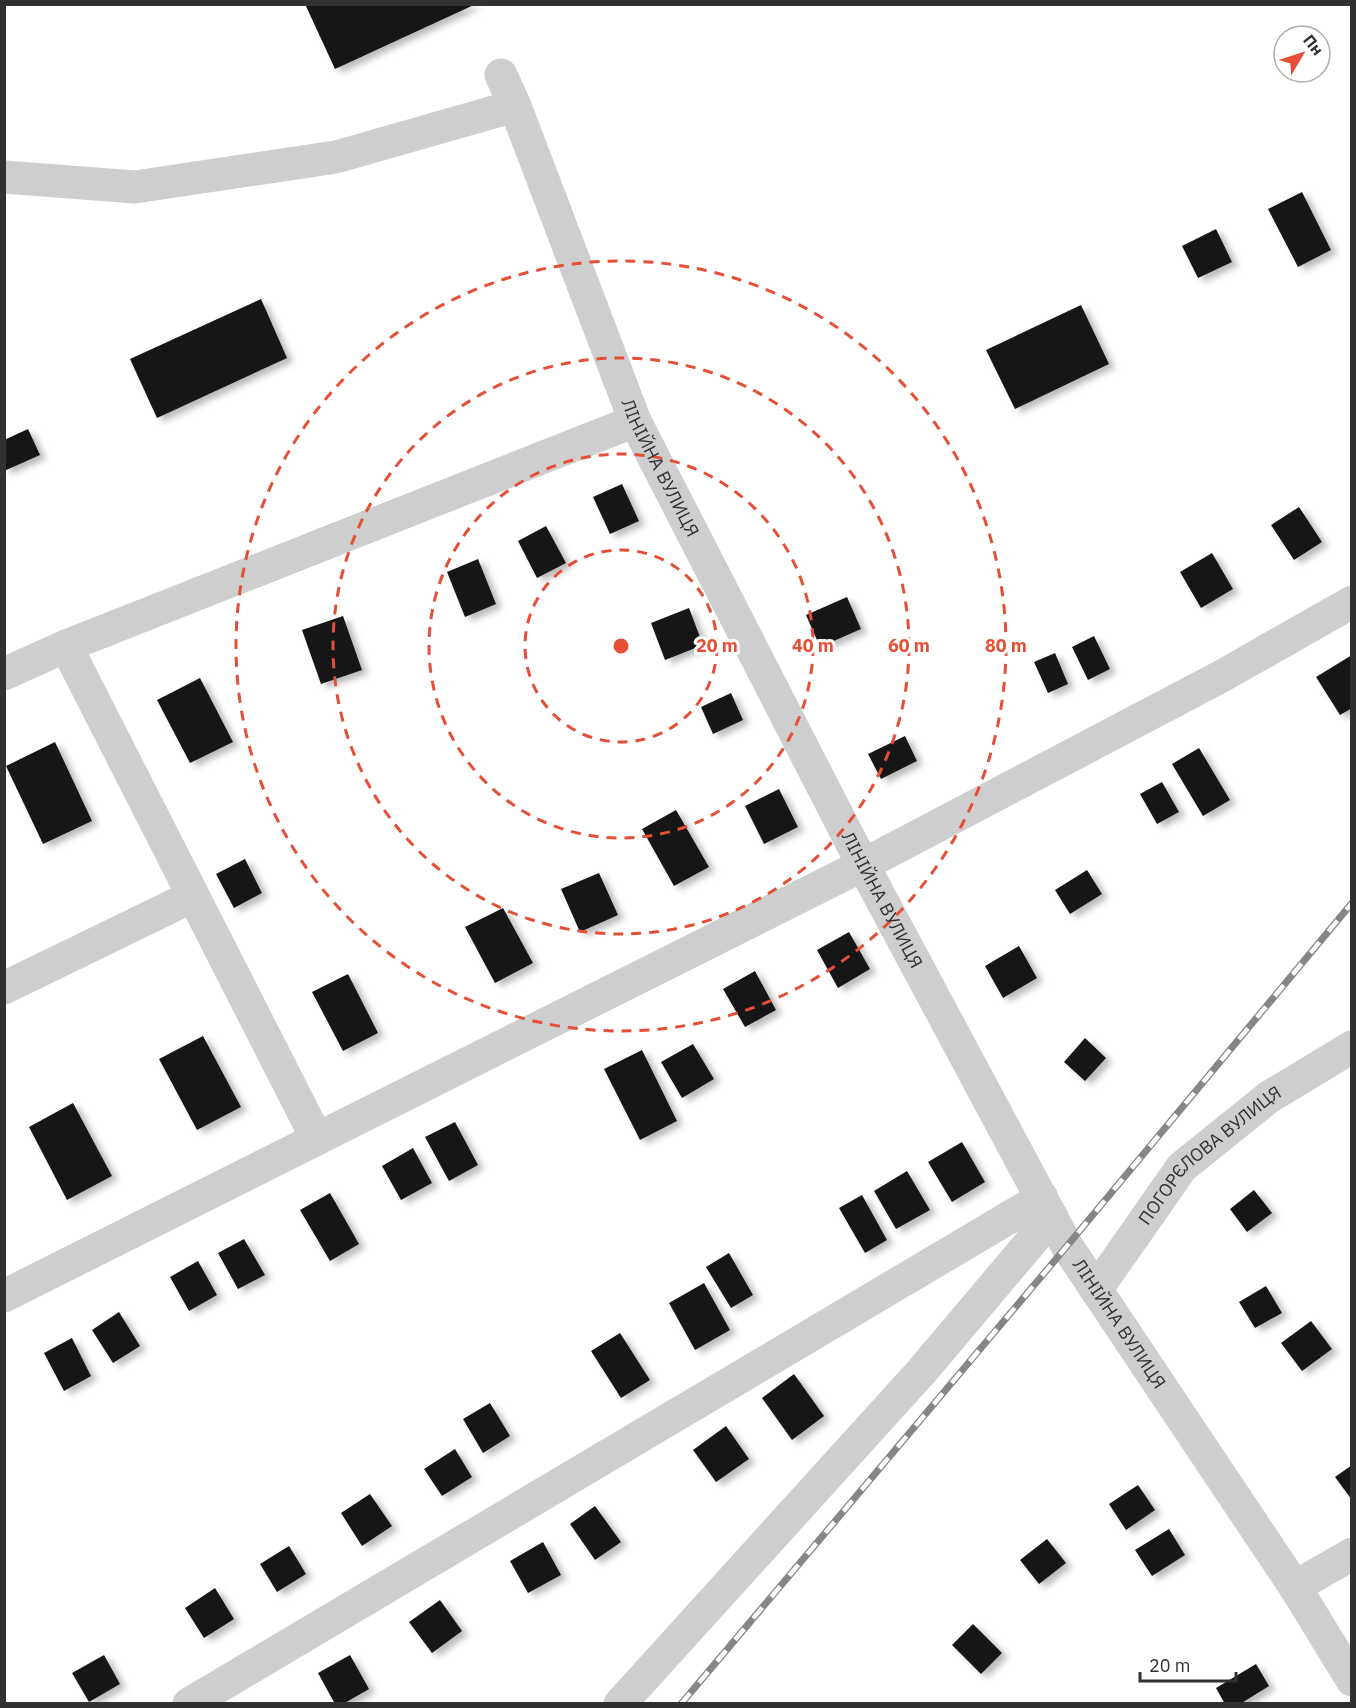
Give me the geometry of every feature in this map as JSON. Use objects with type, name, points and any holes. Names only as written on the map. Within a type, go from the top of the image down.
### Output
[{"type":"street","name":"ЛІНІЙНА ВУЛИЦЯ","points":[[501,75],[515,106],[635,421],[863,865],[1067,1246],[1294,1587],[1352,1680]]},
{"type":"street","points":[[4,177],[135,187],[336,157],[515,106]]},
{"type":"street","points":[[4,674],[66,646],[635,421]]},
{"type":"street","points":[[4,1296],[863,865],[1222,676],[1352,602]]},
{"type":"street","points":[[66,646],[317,1139]]},
{"type":"street","points":[[4,988],[193,896]]},
{"type":"street","name":"ПОГОРЄЛОВА ВУЛИЦЯ","points":[[1096,1290],[1182,1167],[1269,1097],[1352,1047]]},
{"type":"street","points":[[189,1704],[1047,1208]]},
{"type":"street","points":[[620,1704],[922,1371],[1047,1208]]},
{"type":"street","points":[[1294,1587],[1352,1554]]},
{"type":"building","points":[[305,4],[476,4],[335,69]]},
{"type":"building","points":[[1302,192],[1331,250],[1298,267],[1268,209]]},
{"type":"building","points":[[1216,229],[1232,262],[1198,278],[1182,246]]},
{"type":"building","points":[[261,299],[287,358],[157,418],[130,359]]},
{"type":"building","points":[[1081,305],[1109,364],[1015,409],[986,350]]},
{"type":"building","points":[[28,429],[40,455],[4,471],[4,440]]},
{"type":"building","points":[[622,484],[639,521],[610,534],[593,497]]},
{"type":"building","points":[[1299,507],[1322,542],[1294,560],[1271,525]]},
{"type":"building","points":[[546,526],[566,563],[537,578],[518,541]]},
{"type":"building","points":[[1212,553],[1233,589],[1201,608],[1180,572]]},
{"type":"building","points":[[478,559],[496,604],[465,617],[447,572]]},
{"type":"building","points":[[847,597],[861,629],[820,647],[806,615]]},
{"type":"building","points":[[689,608],[703,645],[665,660],[651,623]]},
{"type":"building","points":[[343,616],[362,670],[321,684],[302,630]]},
{"type":"building","points":[[1094,636],[1110,669],[1088,680],[1072,647]]},
{"type":"building","points":[[1055,653],[1068,684],[1048,693],[1034,662]]},
{"type":"building","points":[[1352,655],[1352,708],[1340,715],[1316,677]]},
{"type":"building","points":[[200,678],[233,742],[190,763],[157,700]]},
{"type":"building","points":[[731,693],[743,720],[713,734],[701,707]]},
{"type":"building","points":[[905,736],[917,761],[881,779],[868,754]]},
{"type":"building","points":[[55,742],[92,821],[43,844],[6,766]]},
{"type":"building","points":[[1199,748],[1230,800],[1203,816],[1172,764]]},
{"type":"building","points":[[1162,782],[1179,812],[1157,824],[1140,794]]},
{"type":"building","points":[[779,789],[798,827],[764,844],[745,806]]},
{"type":"building","points":[[676,810],[709,867],[674,886],[642,829]]},
{"type":"building","points":[[245,859],[262,893],[234,908],[216,874]]},
{"type":"building","points":[[1087,870],[1102,894],[1070,914],[1055,890]]},
{"type":"building","points":[[599,873],[618,915],[580,932],[561,889]]},
{"type":"building","points":[[503,908],[533,963],[495,983],[465,927]]},
{"type":"building","points":[[849,932],[870,969],[838,988],[817,950]]},
{"type":"building","points":[[1019,946],[1037,978],[1003,998],[985,966]]},
{"type":"building","points":[[755,971],[776,1010],[745,1027],[723,989]]},
{"type":"building","points":[[348,974],[378,1033],[343,1051],[312,992]]},
{"type":"building","points":[[203,1036],[241,1107],[197,1130],[159,1059]]},
{"type":"building","points":[[1085,1038],[1106,1058],[1085,1081],[1064,1062]]},
{"type":"building","points":[[693,1044],[714,1079],[682,1098],[661,1062]]},
{"type":"building","points":[[642,1050],[677,1121],[640,1140],[604,1069]]},
{"type":"building","points":[[73,1103],[112,1176],[67,1200],[29,1127]]},
{"type":"building","points":[[455,1122],[478,1165],[449,1181],[425,1137]]},
{"type":"building","points":[[962,1142],[985,1182],[952,1202],[928,1162]]},
{"type":"building","points":[[413,1148],[432,1183],[401,1200],[382,1166]]},
{"type":"building","points":[[907,1171],[930,1210],[896,1229],[874,1191]]},
{"type":"building","points":[[1254,1190],[1272,1213],[1247,1232],[1230,1209]]},
{"type":"building","points":[[330,1193],[359,1244],[330,1261],[300,1210]]},
{"type":"building","points":[[862,1195],[887,1240],[865,1253],[839,1208]]},
{"type":"building","points":[[244,1239],[265,1275],[238,1289],[218,1253]]},
{"type":"building","points":[[729,1253],[753,1295],[731,1308],[706,1267]]},
{"type":"building","points":[[198,1261],[217,1295],[189,1311],[170,1277]]},
{"type":"building","points":[[704,1283],[730,1330],[695,1350],[669,1303]]},
{"type":"building","points":[[1266,1286],[1282,1313],[1255,1328],[1239,1302]]},
{"type":"building","points":[[119,1312],[140,1346],[113,1363],[92,1330]]},
{"type":"building","points":[[1311,1321],[1332,1349],[1302,1371],[1281,1343]]},
{"type":"building","points":[[620,1333],[650,1380],[621,1398],[591,1351]]},
{"type":"building","points":[[72,1338],[91,1376],[64,1391],[44,1353]]},
{"type":"building","points":[[794,1374],[824,1416],[792,1440],[762,1398]]},
{"type":"building","points":[[490,1403],[510,1436],[483,1453],[463,1419]]},
{"type":"building","points":[[726,1426],[749,1459],[716,1482],[693,1450]]},
{"type":"building","points":[[455,1449],[472,1477],[442,1496],[424,1469]]},
{"type":"building","points":[[1352,1465],[1352,1500],[1335,1477]]},
{"type":"building","points":[[1138,1485],[1155,1510],[1126,1530],[1109,1504]]},
{"type":"building","points":[[370,1494],[392,1526],[362,1546],[341,1513]]},
{"type":"building","points":[[595,1506],[621,1542],[595,1560],[570,1524]]},
{"type":"building","points":[[1169,1529],[1185,1555],[1152,1576],[1135,1550]]},
{"type":"building","points":[[1047,1539],[1066,1563],[1039,1584],[1020,1560]]},
{"type":"building","points":[[543,1542],[561,1575],[528,1593],[510,1561]]},
{"type":"building","points":[[289,1546],[306,1574],[277,1592],[260,1564]]},
{"type":"building","points":[[215,1588],[234,1619],[204,1638],[185,1608]]},
{"type":"building","points":[[440,1600],[462,1631],[432,1653],[409,1622]]},
{"type":"building","points":[[973,1624],[1002,1653],[981,1674],[952,1645]]},
{"type":"building","points":[[104,1655],[120,1684],[89,1702],[72,1673]]},
{"type":"building","points":[[350,1655],[369,1689],[343,1704],[335,1704],[318,1673]]},
{"type":"building","points":[[1256,1664],[1269,1686],[1240,1704],[1225,1704],[1216,1688]]},
{"type":"railway","points":[[681,1704],[1352,903]]}]
